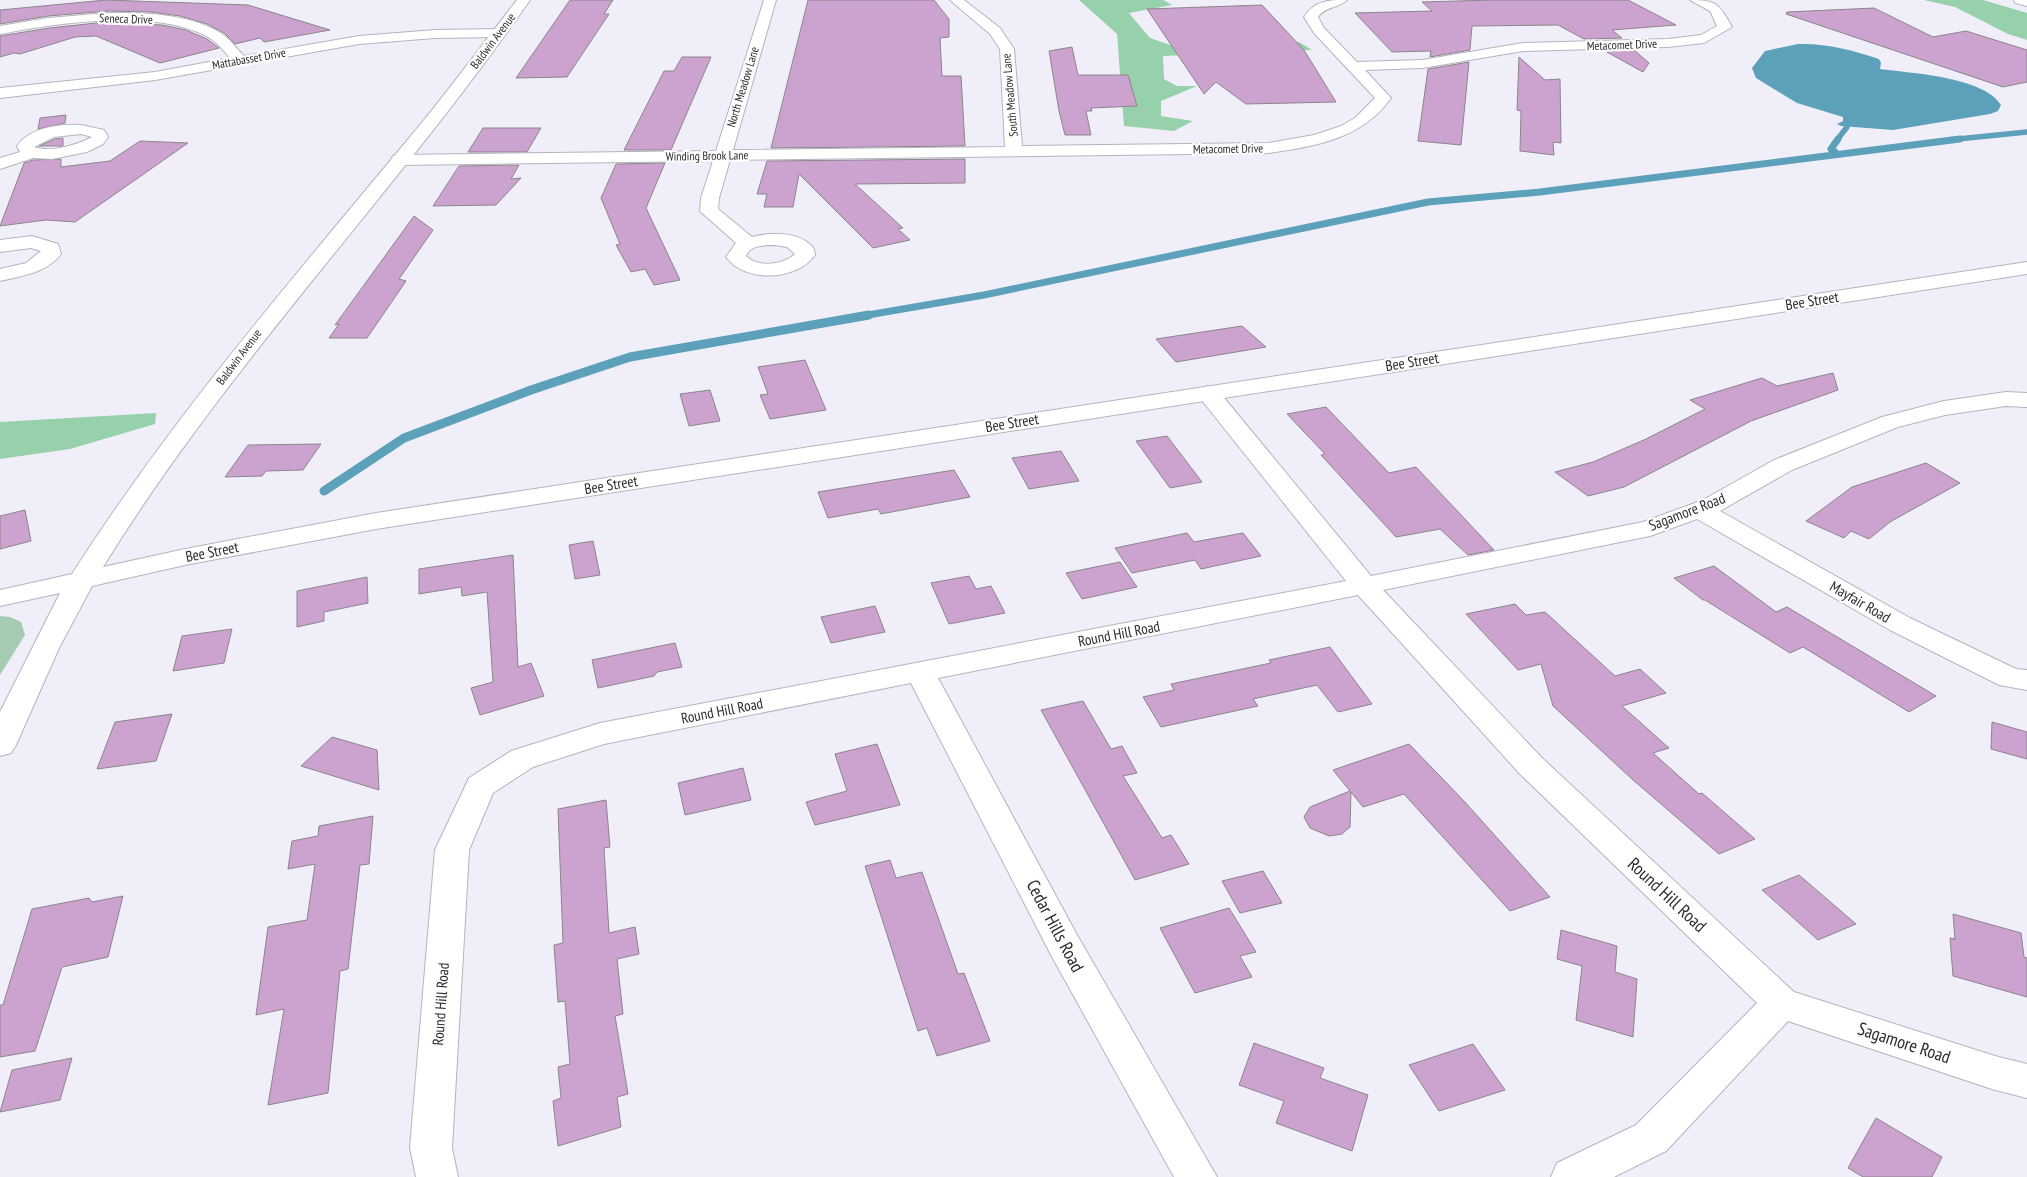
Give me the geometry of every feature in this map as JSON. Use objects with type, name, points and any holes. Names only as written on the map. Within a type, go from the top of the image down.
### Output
[{"type":"main road","name":"Baldwin Avenue","points":[[0,744],[60,616],[150,475],[279,304],[400,160],[457,89],[524,0]]},
{"type":"main road","name":"North Meadow Lane","points":[[749,244],[709,210],[710,198],[770,0]]},
{"type":"main road","name":"South Meadow Lane","points":[[956,0],[995,31],[1007,49],[1014,152]]},
{"type":"main road","name":"Metacomet Drive","points":[[1014,152],[1269,148],[1317,141],[1350,128],[1374,113],[1383,98],[1319,30],[1312,17],[1314,10],[1330,2],[1341,0]]},
{"type":"main road","name":"Metacomet Drive","points":[[1354,66],[1422,64],[1523,47],[1668,43],[1704,39],[1726,27],[1715,8],[1696,0]]},
{"type":"main road","points":[[2020,0],[2027,2]]},
{"type":"main road","name":"Seneca Drive","points":[[0,30],[40,22],[97,18],[179,22],[214,34],[241,60]]},
{"type":"main road","name":"Mattabasset Drive","points":[[0,93],[106,83],[359,40],[435,34],[498,33]]},
{"type":"main road","name":"Winding Brook Lane","points":[[400,160],[1014,152]]},
{"type":"main road","points":[[0,164],[32,153]]},
{"type":"main road","points":[[0,246],[38,243],[51,248],[51,254],[33,266],[0,275]]},
{"type":"main road","name":"Bee Street","points":[[0,598],[194,555],[376,521],[2027,268]]},
{"type":"main road","name":"Round Hill Road","points":[[1208,393],[1364,586],[1531,766],[1781,1003]]},
{"type":"main road","name":"Sagamore Road","points":[[1364,586],[1650,528],[1712,505],[1783,466],[1890,422],[1944,408],[2006,399],[2027,400]]},
{"type":"main road","name":"Mayfair Road","points":[[1700,510],[1900,624],[2010,678],[2027,680]]},
{"type":"main road","name":"Round Hill Road","points":[[437,1177],[430,1148],[452,850],[480,786],[522,759],[600,734],[1364,586]]},
{"type":"main road","name":"Cedar Hills Road","points":[[920,672],[1064,945],[1196,1177]]},
{"type":"main road","points":[[1572,1177],[1651,1138],[1781,1003]]},
{"type":"main road","name":"Sagamore Road","points":[[1781,1003],[1995,1073],[2027,1081]]},
{"type":"green space","points":[[1079,0],[1163,0],[1172,5],[1129,13],[1150,38],[1182,49],[1299,42],[1312,50],[1163,56],[1164,79],[1177,86],[1197,86],[1161,101],[1161,116],[1193,121],[1174,131],[1124,126],[1117,34]]},
{"type":"green space","points":[[1924,0],[1983,0],[2027,13],[2027,40],[2008,34],[1955,7]]},
{"type":"green space","points":[[156,413],[155,424],[70,449],[0,459],[0,422]]},
{"type":"green space","points":[[0,616],[10,617],[21,622],[25,635],[0,675]]},
{"type":"water","points":[[1798,44],[1829,46],[1879,59],[1881,63],[1880,69],[1963,82],[1979,88],[1992,96],[2001,105],[1998,111],[1990,114],[1893,130],[1841,126],[1837,124],[1843,121],[1843,117],[1797,103],[1756,78],[1752,68],[1765,51]]},
{"type":"building","points":[[106,0],[248,5],[330,30],[264,42],[260,38],[235,44],[224,33],[207,24],[180,16],[151,12],[108,11],[48,16],[0,24],[0,10]]},
{"type":"building","points":[[570,0],[613,0],[604,14],[609,14],[567,77],[516,78]]},
{"type":"building","points":[[808,0],[934,0],[949,19],[949,37],[940,38],[942,76],[961,76],[965,146],[771,148]]},
{"type":"building","points":[[1628,0],[1676,25],[1612,30],[1622,38],[1584,39],[1558,25],[1472,26],[1470,50],[1430,57],[1431,51],[1392,52],[1355,13],[1432,11],[1422,2]]},
{"type":"building","points":[[1262,5],[1304,50],[1336,102],[1246,104],[1216,82],[1204,94],[1147,9]]},
{"type":"building","points":[[1874,8],[1933,37],[1966,31],[2027,50],[2027,82],[2003,87],[1786,14],[1787,12]]},
{"type":"building","points":[[106,22],[162,25],[186,30],[207,39],[219,48],[160,63],[96,36],[75,37],[20,54],[14,53],[0,57],[0,36],[49,28]]},
{"type":"building","points":[[1072,47],[1078,75],[1128,75],[1137,106],[1091,108],[1092,111],[1086,111],[1091,135],[1065,135],[1059,111],[1049,51]]},
{"type":"building","points":[[1634,50],[1649,63],[1643,72],[1605,51]]},
{"type":"building","points":[[682,57],[711,57],[671,150],[624,150],[664,71],[674,71]]},
{"type":"building","points":[[1519,57],[1545,80],[1560,79],[1561,143],[1553,142],[1554,155],[1520,151],[1521,111],[1517,110]]},
{"type":"building","points":[[1469,62],[1461,145],[1418,141],[1428,69]]},
{"type":"building","points":[[66,115],[65,123],[38,129],[40,118]]},
{"type":"building","points":[[483,128],[541,128],[527,152],[468,152]]},
{"type":"building","points":[[63,138],[63,146],[39,146],[55,139]]},
{"type":"building","points":[[140,141],[188,143],[75,222],[46,220],[0,226],[24,163],[33,160],[61,159],[61,167],[110,161]]},
{"type":"building","points":[[965,159],[965,183],[855,184],[903,228],[898,229],[910,240],[873,248],[799,174],[793,207],[764,207],[767,194],[757,194],[767,161]]},
{"type":"building","points":[[665,163],[646,208],[680,280],[654,285],[645,269],[631,272],[616,245],[620,244],[601,198],[616,164]]},
{"type":"building","points":[[519,165],[511,179],[521,178],[496,205],[433,206],[459,166]]},
{"type":"building","points":[[414,216],[433,230],[399,279],[406,281],[367,338],[329,338],[339,324],[335,325]]},
{"type":"building","points":[[1242,326],[1266,347],[1176,362],[1156,339]]},
{"type":"building","points":[[805,360],[826,410],[770,419],[760,395],[768,394],[758,367]]},
{"type":"building","points":[[1833,373],[1838,390],[1751,421],[1624,487],[1588,496],[1555,472],[1593,462],[1646,439],[1705,409],[1690,400],[1762,378],[1777,386]]},
{"type":"building","points":[[710,390],[720,421],[689,426],[680,394]]},
{"type":"building","points":[[1326,407],[1389,473],[1416,467],[1494,550],[1468,555],[1440,529],[1396,537],[1321,455],[1325,454],[1287,414]]},
{"type":"building","points":[[1167,436],[1202,482],[1170,488],[1136,441]]},
{"type":"building","points":[[321,444],[303,470],[266,471],[262,476],[225,477],[248,445]]},
{"type":"building","points":[[1061,451],[1079,481],[1029,489],[1012,458]]},
{"type":"building","points":[[1926,463],[1960,483],[1890,522],[1869,539],[1851,531],[1844,538],[1806,521],[1852,487]]},
{"type":"building","points":[[954,470],[970,497],[881,514],[878,509],[828,518],[818,492]]},
{"type":"building","points":[[25,510],[31,541],[0,549],[0,516]]},
{"type":"building","points":[[1187,533],[1194,542],[1243,533],[1261,556],[1201,569],[1195,560],[1132,573],[1115,548]]},
{"type":"building","points":[[593,541],[600,575],[575,579],[569,545]]},
{"type":"building","points":[[513,555],[518,667],[531,663],[544,696],[480,715],[471,688],[493,682],[487,592],[462,596],[461,587],[419,594],[419,569]]},
{"type":"building","points":[[1120,562],[1137,587],[1082,599],[1066,573]]},
{"type":"building","points":[[1714,566],[1776,612],[1787,607],[1936,696],[1909,712],[1803,647],[1790,653],[1703,600],[1674,578]]},
{"type":"building","points":[[969,576],[976,589],[991,586],[1005,613],[949,624],[931,583]]},
{"type":"building","points":[[367,577],[368,603],[324,612],[324,621],[297,627],[297,591]]},
{"type":"building","points":[[1515,604],[1526,615],[1545,612],[1615,676],[1640,669],[1666,693],[1622,706],[1669,748],[1653,753],[1699,794],[1702,793],[1755,839],[1719,854],[1632,779],[1553,706],[1541,664],[1518,670],[1466,614]]},
{"type":"building","points":[[875,606],[885,632],[831,643],[821,617]]},
{"type":"building","points":[[232,629],[224,663],[173,671],[182,636]]},
{"type":"building","points":[[675,643],[682,667],[657,672],[654,676],[598,688],[592,660]]},
{"type":"building","points":[[1330,647],[1372,704],[1338,712],[1317,685],[1253,699],[1258,706],[1161,727],[1143,697],[1174,690],[1171,684],[1271,663],[1269,660]]},
{"type":"building","points":[[1083,701],[1111,749],[1122,746],[1137,773],[1123,776],[1162,838],[1171,835],[1189,864],[1135,880],[1041,710]]},
{"type":"building","points":[[172,714],[156,761],[97,769],[115,722]]},
{"type":"building","points":[[1992,722],[2027,732],[2027,759],[1991,749]]},
{"type":"building","points":[[332,737],[377,750],[379,790],[301,766]]},
{"type":"building","points":[[877,744],[900,805],[815,825],[806,802],[847,791],[835,754]]},
{"type":"building","points":[[1409,744],[1464,801],[1550,897],[1510,911],[1404,794],[1363,807],[1351,792],[1350,827],[1342,834],[1329,836],[1310,828],[1304,817],[1310,807],[1350,791],[1333,770]]},
{"type":"building","points":[[743,768],[751,800],[685,815],[678,783]]},
{"type":"building","points":[[606,800],[610,847],[604,848],[609,933],[635,927],[639,954],[617,959],[623,1014],[615,1016],[628,1094],[617,1097],[621,1127],[558,1146],[553,1101],[561,1098],[558,1067],[570,1064],[565,1001],[558,1002],[554,945],[563,943],[558,809]]},
{"type":"building","points":[[373,816],[369,864],[360,865],[348,969],[340,971],[328,1093],[268,1105],[284,1009],[256,1015],[268,927],[307,920],[315,864],[288,869],[292,841],[318,836],[319,826]]},
{"type":"building","points":[[890,860],[896,878],[922,872],[958,974],[964,973],[990,1041],[937,1056],[927,1028],[918,1031],[865,866]]},
{"type":"building","points":[[1263,871],[1282,903],[1240,913],[1222,881]]},
{"type":"building","points":[[1799,875],[1856,924],[1818,940],[1762,890]]},
{"type":"building","points":[[123,896],[108,957],[62,967],[35,1051],[0,1057],[0,1005],[3,1005],[32,909],[89,898],[92,902]]},
{"type":"building","points":[[1229,908],[1256,952],[1240,956],[1252,977],[1195,993],[1160,928]]},
{"type":"building","points":[[1953,914],[2021,933],[2024,957],[2027,958],[2027,997],[1953,976],[1950,938],[1955,939]]},
{"type":"building","points":[[1561,930],[1617,946],[1615,972],[1637,979],[1633,1037],[1576,1020],[1582,966],[1557,959]]},
{"type":"building","points":[[1254,1043],[1324,1068],[1320,1078],[1368,1095],[1352,1151],[1276,1123],[1284,1101],[1239,1085]]},
{"type":"building","points":[[1473,1044],[1505,1090],[1439,1111],[1409,1065]]},
{"type":"building","points":[[72,1058],[60,1100],[0,1112],[12,1070]]},
{"type":"building","points":[[1876,1118],[1942,1157],[1932,1177],[1863,1177],[1848,1168]]},
{"type":"waterway","points":[[1837,140],[1847,127]]},
{"type":"waterway","points":[[1948,140],[2027,132]]},
{"type":"waterway","points":[[1836,153],[1831,149],[1838,139]]},
{"type":"waterway","points":[[862,316],[984,295],[1428,202],[1540,192],[1960,139]]},
{"type":"waterway","points":[[324,491],[404,438],[531,390],[630,357],[869,315]]}]
